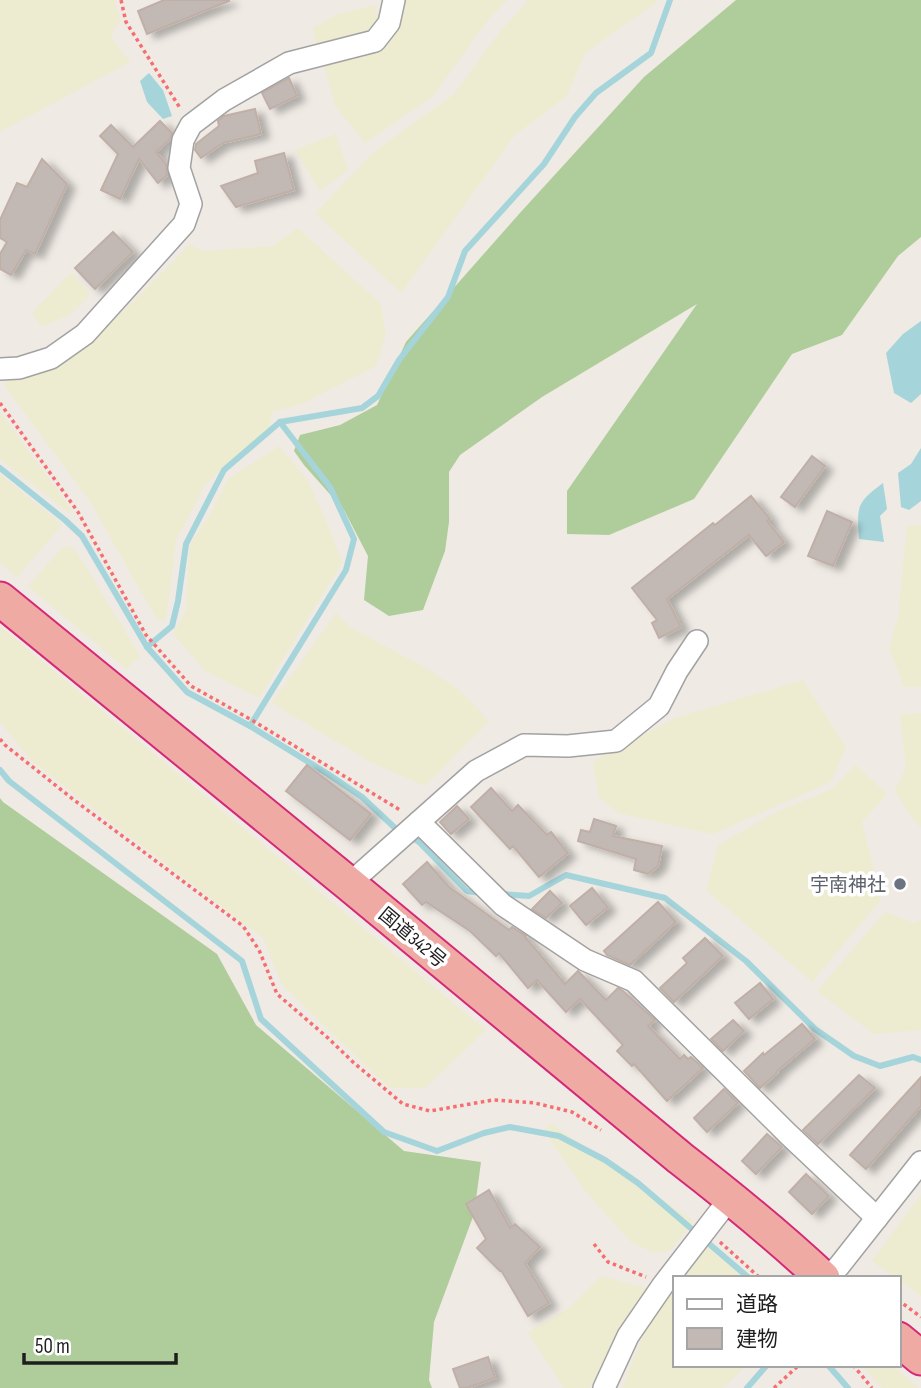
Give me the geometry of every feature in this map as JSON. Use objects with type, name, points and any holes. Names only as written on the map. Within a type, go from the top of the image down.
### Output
[{"type":"highway","name":"国道342号","points":[[0,599],[680,1158],[731,1197],[823,1276]]},
{"type":"highway","points":[[900,1341],[921,1358]]},
{"type":"street","points":[[0,369],[19,368],[51,358],[85,334],[184,225],[191,204],[179,168],[183,140],[191,125],[224,100],[289,63],[375,41],[389,23],[394,0]]},
{"type":"street","points":[[349,884],[476,771],[524,745],[568,746],[616,741],[659,706],[697,640]]},
{"type":"street","points":[[419,822],[503,905],[585,960],[634,981],[877,1218]]},
{"type":"street","points":[[827,1276],[839,1266],[921,1162]]},
{"type":"street","points":[[604,1388],[628,1336],[663,1285],[731,1197]]},
{"type":"path","points":[[121,0],[126,22],[191,125]]},
{"type":"path","points":[[0,403],[78,512],[146,635],[191,686],[419,822]]},
{"type":"path","points":[[0,739],[74,800],[243,926],[259,950],[276,994],[403,1104],[430,1111],[493,1100],[535,1103],[572,1112],[604,1131]]},
{"type":"path","points":[[706,1230],[758,1276]]},
{"type":"path","points":[[594,1244],[608,1262],[663,1285]]},
{"type":"path","points":[[900,1301],[921,1317]]},
{"type":"path","points":[[774,1388],[797,1367]]},
{"type":"path","points":[[855,1367],[872,1388]]},
{"type":"green space","points":[[0,0],[114,0],[121,20],[110,36],[130,62],[0,132]]},
{"type":"green space","points":[[404,0],[507,0],[488,20],[432,97],[365,143],[335,106],[323,62],[377,47]]},
{"type":"green space","points":[[528,0],[657,0],[585,53],[567,96],[515,135],[401,293],[315,213],[376,150],[453,95],[498,34]]},
{"type":"green space","points":[[736,0],[921,0],[921,237],[898,256],[842,335],[792,354],[694,499],[609,535],[567,534],[567,491],[697,304],[542,397],[460,455],[449,472],[449,522],[445,551],[423,610],[389,616],[364,600],[368,556],[344,510],[294,451],[300,435],[340,425],[377,405],[406,342],[519,214],[644,77]]},
{"type":"green space","points":[[374,5],[379,19],[370,30],[316,44],[313,28],[336,15]]},
{"type":"green space","points":[[336,134],[348,170],[320,191],[295,150]]},
{"type":"green space","points":[[298,228],[381,304],[386,335],[376,366],[302,404],[272,412],[269,431],[205,485],[176,541],[166,620],[157,620],[91,503],[4,385],[11,375],[29,371],[44,372],[75,355],[133,302],[190,244],[202,251],[272,246]]},
{"type":"green space","points":[[71,272],[90,294],[71,314],[42,327],[32,313]]},
{"type":"green space","points":[[0,412],[71,509],[69,513],[0,459]]},
{"type":"green space","points":[[279,446],[307,479],[342,563],[259,698],[205,671],[173,634],[186,610],[190,544],[209,516],[228,479]]},
{"type":"green space","points":[[0,474],[62,525],[17,577],[0,563]]},
{"type":"green space","points":[[921,525],[921,687],[904,687],[889,647],[898,618],[907,526]]},
{"type":"green space","points":[[64,546],[75,549],[140,656],[126,669],[28,586]]},
{"type":"green space","points":[[336,613],[351,628],[428,669],[459,690],[489,721],[425,786],[370,762],[272,703]]},
{"type":"green space","points":[[0,626],[486,1030],[425,1088],[389,1088],[282,985],[263,938],[30,759],[0,722]]},
{"type":"green space","points":[[803,680],[846,747],[831,782],[713,834],[618,813],[599,798],[593,761],[675,718]]},
{"type":"green space","points":[[921,713],[921,828],[895,790],[906,768],[900,715]]},
{"type":"green space","points":[[856,765],[887,794],[862,822],[881,900],[812,982],[706,890],[718,845],[776,812],[830,790]]},
{"type":"green space","points":[[0,798],[217,954],[256,1025],[404,1151],[481,1162],[474,1214],[434,1322],[429,1380],[432,1388],[0,1388]]},
{"type":"green space","points":[[885,912],[914,923],[921,920],[921,1030],[874,1034],[817,991]]},
{"type":"green space","points":[[550,1123],[694,1221],[670,1251],[653,1252],[632,1243],[586,1192],[544,1131]]},
{"type":"green space","points":[[921,1195],[921,1296],[900,1281],[900,1276],[893,1276],[872,1261]]},
{"type":"green space","points":[[705,1243],[741,1276],[681,1276]]},
{"type":"green space","points":[[601,1276],[646,1288],[621,1326],[597,1382],[588,1388],[564,1388],[528,1332],[569,1308]]},
{"type":"green space","points":[[673,1286],[673,1367],[745,1367],[723,1388],[622,1388],[649,1320]]},
{"type":"green space","points":[[863,1367],[894,1367],[919,1388],[882,1388]]},
{"type":"water","points":[[149,73],[163,90],[172,116],[163,119],[147,102],[140,81]]},
{"type":"water","points":[[921,321],[921,394],[911,403],[894,393],[886,353],[903,334]]},
{"type":"water","points":[[921,448],[921,501],[909,510],[901,507],[898,473],[911,464]]},
{"type":"water","points":[[883,483],[887,509],[880,516],[884,542],[859,539],[860,506]]},
{"type":"building","points":[[164,0],[229,1],[147,34],[138,11]]},
{"type":"building","points":[[289,78],[297,96],[270,109],[262,93]]},
{"type":"building","points":[[255,109],[261,134],[223,143],[201,158],[195,150],[196,144],[219,126],[218,121],[224,116]]},
{"type":"building","points":[[160,121],[172,133],[170,139],[156,152],[166,164],[167,175],[158,183],[139,159],[120,199],[101,190],[118,154],[100,136],[111,125],[133,147]]},
{"type":"building","points":[[284,153],[294,190],[236,207],[221,186],[258,173],[255,161]]},
{"type":"building","points":[[42,159],[67,184],[35,254],[26,250],[11,275],[0,269],[0,254],[7,242],[0,238],[0,220],[17,183],[27,187]]},
{"type":"building","points":[[113,232],[133,252],[95,289],[75,268]]},
{"type":"building","points":[[812,456],[825,466],[795,507],[781,497]]},
{"type":"building","points":[[751,496],[784,542],[766,556],[749,535],[667,599],[681,627],[659,638],[652,623],[657,620],[632,588]]},
{"type":"building","points":[[827,511],[852,522],[833,566],[808,556]]},
{"type":"building","points":[[307,765],[371,814],[350,840],[286,791]]},
{"type":"building","points":[[491,788],[512,811],[518,805],[547,835],[551,832],[568,853],[539,877],[513,846],[510,849],[471,807]]},
{"type":"building","points":[[457,806],[469,819],[451,834],[440,822]]},
{"type":"building","points":[[594,819],[616,826],[613,836],[662,846],[658,866],[648,874],[634,870],[636,859],[578,841],[581,830],[590,832]]},
{"type":"building","points":[[427,862],[449,887],[509,930],[512,927],[526,936],[565,984],[578,971],[606,1000],[618,988],[623,991],[655,1020],[648,1026],[680,1059],[684,1055],[688,1059],[691,1057],[703,1068],[667,1101],[634,1064],[632,1066],[617,1051],[623,1045],[580,999],[566,1012],[537,980],[528,988],[499,953],[496,956],[470,931],[426,902],[422,905],[403,884]]},
{"type":"building","points":[[592,888],[608,907],[586,925],[570,906]]},
{"type":"building","points":[[550,891],[562,903],[546,918],[532,909]]},
{"type":"building","points":[[658,902],[676,922],[630,965],[607,955],[604,951]]},
{"type":"building","points":[[705,938],[723,956],[674,1002],[660,988],[687,963],[683,958]]},
{"type":"building","points":[[760,983],[773,999],[749,1019],[735,1003]]},
{"type":"building","points":[[733,1020],[744,1031],[723,1051],[711,1039]]},
{"type":"building","points":[[802,1024],[815,1039],[760,1088],[744,1071]]},
{"type":"building","points":[[859,1075],[875,1088],[818,1144],[803,1130]]},
{"type":"building","points":[[921,1077],[921,1106],[866,1169],[850,1155]]},
{"type":"building","points":[[724,1089],[738,1103],[707,1132],[694,1118]]},
{"type":"building","points":[[767,1134],[782,1147],[756,1174],[742,1161]]},
{"type":"building","points":[[806,1174],[829,1196],[812,1214],[789,1192]]},
{"type":"building","points":[[489,1190],[510,1228],[515,1224],[540,1247],[525,1263],[549,1303],[528,1316],[501,1270],[477,1248],[486,1239],[466,1204]]},
{"type":"building","points":[[488,1357],[495,1378],[460,1388],[453,1369]]},
{"type":"waterway","points":[[147,647],[172,626],[186,544],[224,470],[280,422],[362,408],[378,396],[399,360],[448,297],[465,251],[544,164],[575,117],[596,93],[651,53],[670,0]]},
{"type":"waterway","points":[[250,726],[346,570],[354,539],[330,487],[280,422]]},
{"type":"waterway","points":[[0,468],[82,536],[147,647],[187,692],[250,726],[362,797],[394,827],[419,842],[467,891],[481,893]]},
{"type":"waterway","points":[[0,770],[9,781],[242,961],[261,1019],[384,1132],[437,1151],[484,1133],[510,1127],[559,1136],[605,1160],[638,1183],[747,1276]]},
{"type":"waterway","points":[[502,894],[529,896],[566,875],[665,898],[746,961],[815,1029],[854,1056],[880,1066],[913,1057],[921,1060]]},
{"type":"waterway","points":[[747,1388],[765,1367]]},
{"type":"waterway","points":[[830,1367],[848,1388]]},
{"type":"place","name":"宇南神社","points":[[900,884]]}]
